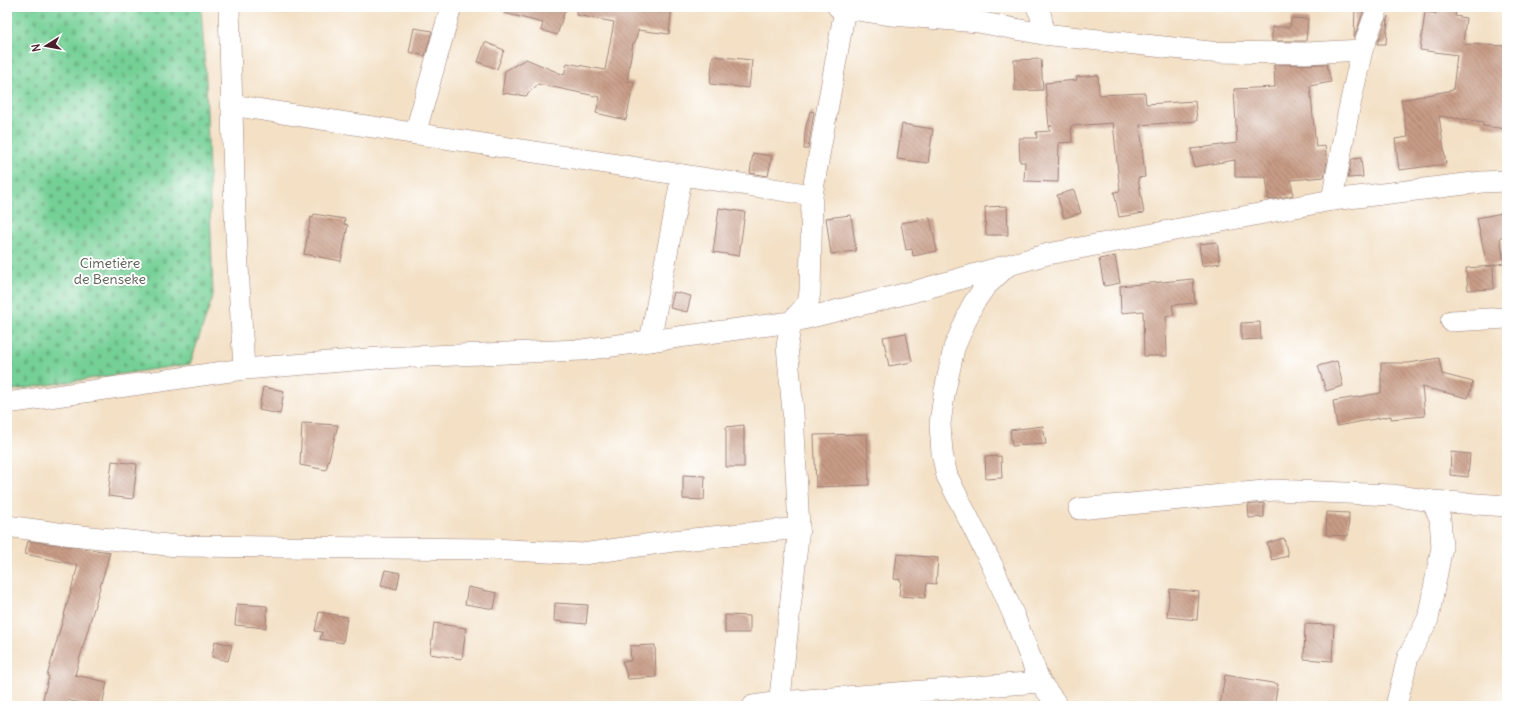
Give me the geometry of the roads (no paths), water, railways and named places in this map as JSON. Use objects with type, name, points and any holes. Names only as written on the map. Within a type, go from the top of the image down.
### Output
[{"type":"street","points":[[229,7],[235,215],[244,369]]},
{"type":"street","points":[[415,134],[451,7]]},
{"type":"street","points":[[1037,7],[1041,16],[1043,34]]},
{"type":"street","points":[[1332,200],[1362,50],[1378,7]]},
{"type":"street","points":[[779,704],[799,528],[793,412],[787,346],[791,322],[808,303],[810,292],[812,195],[841,8],[980,15],[1043,34],[1210,52],[1306,53],[1362,50]]},
{"type":"street","points":[[231,105],[812,195]]},
{"type":"street","points":[[650,340],[682,175]]},
{"type":"street","points":[[7,403],[244,369],[379,358],[582,350],[791,322],[916,291],[1048,254],[1332,200],[1482,182],[1507,181]]},
{"type":"street","points":[[1008,265],[985,287],[973,304],[954,348],[944,395],[940,424],[942,453],[947,476],[992,565],[1040,682],[1058,706]]},
{"type":"street","points":[[1451,321],[1507,318]]},
{"type":"street","points":[[1080,509],[1274,490],[1392,495],[1432,501],[1507,506]]},
{"type":"street","points":[[1396,706],[1408,657],[1428,618],[1442,547],[1440,518],[1432,501]]},
{"type":"street","points":[[7,526],[72,535],[177,546],[494,549],[583,554],[673,541],[799,528]]},
{"type":"street","points":[[753,706],[1040,682]]},
{"type":"park label","name":"Cimetière de Benseke","points":[[110,272]]}]
